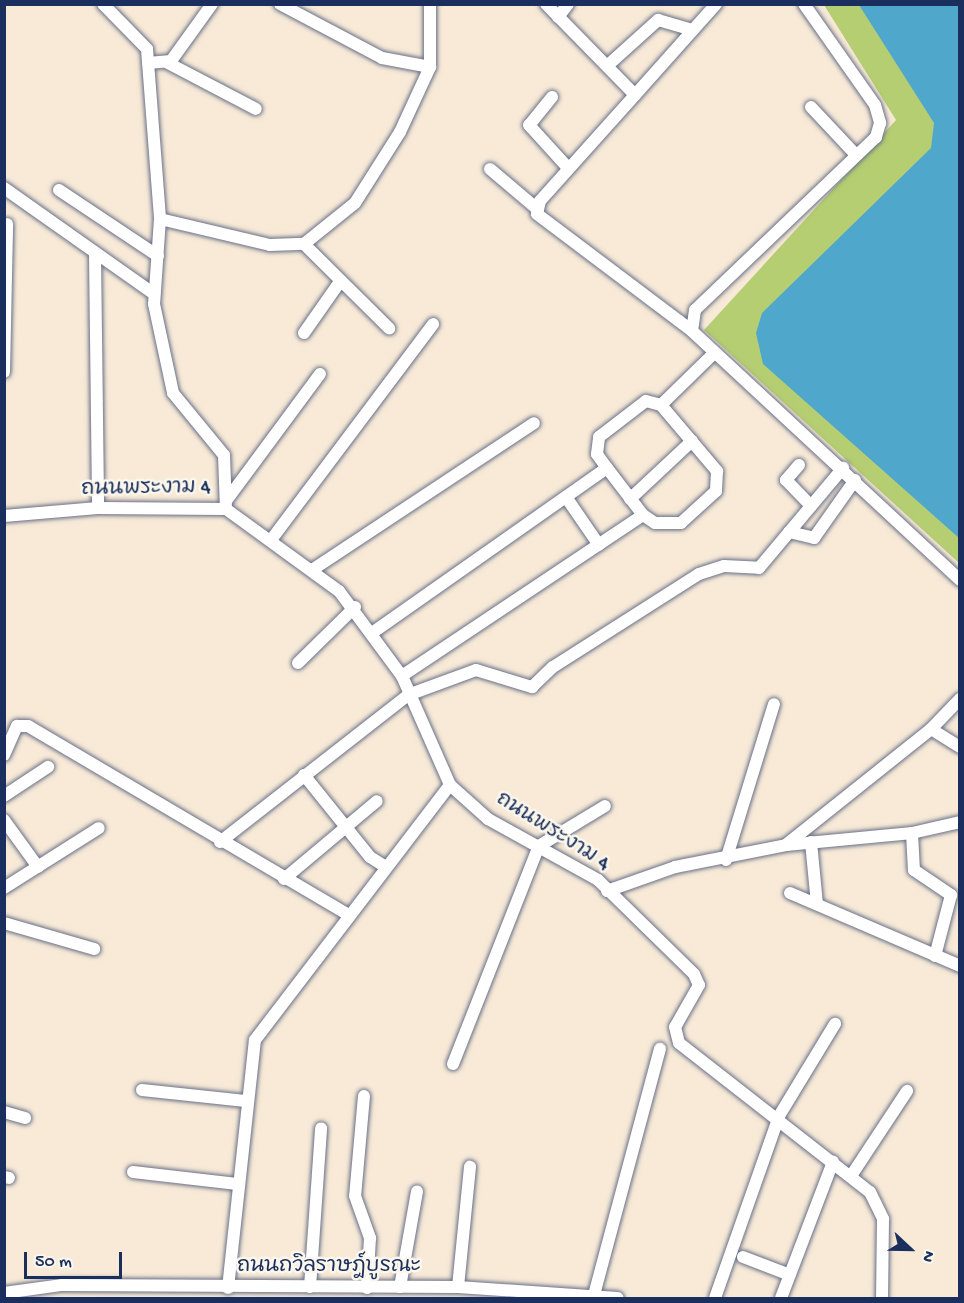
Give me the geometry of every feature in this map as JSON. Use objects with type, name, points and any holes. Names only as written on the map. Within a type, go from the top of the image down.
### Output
[{"type":"street","points":[[103,4],[143,40],[148,63],[160,219],[154,294],[168,379],[224,456],[226,505]]},
{"type":"street","points":[[168,63],[212,4]]},
{"type":"street","points":[[280,4],[382,58],[430,67]]},
{"type":"street","points":[[160,219],[270,246],[304,244],[355,203],[383,164],[430,67],[430,4]]},
{"type":"street","points":[[546,4],[635,95]]},
{"type":"street","points":[[558,17],[568,4]]},
{"type":"street","points":[[536,207],[716,4]]},
{"type":"street","points":[[692,331],[695,310],[876,137],[880,123],[875,105],[804,4]]},
{"type":"street","points":[[607,66],[658,20],[693,30]]},
{"type":"street","points":[[148,63],[168,63],[256,109]]},
{"type":"street","points":[[552,97],[529,124],[569,169]]},
{"type":"street","points":[[812,107],[856,155]]},
{"type":"street","points":[[490,169],[536,207],[555,229],[692,331],[713,354],[843,468],[960,580]]},
{"type":"street","points":[[4,188],[154,294]]},
{"type":"street","points":[[59,190],[158,256]]},
{"type":"street","points":[[4,372],[7,224]]},
{"type":"street","points":[[304,244],[339,283],[389,328]]},
{"type":"street","points":[[95,254],[98,508]]},
{"type":"street","points":[[304,333],[339,283]]},
{"type":"street","points":[[271,540],[433,324]]},
{"type":"street","points":[[661,405],[713,354]]},
{"type":"street","points":[[226,505],[320,374]]},
{"type":"street","points":[[638,404],[661,405],[693,441],[717,471],[716,491],[681,524],[655,523],[643,515],[597,454],[599,437],[638,404]]},
{"type":"street","points":[[312,570],[534,423]]},
{"type":"street","points":[[630,499],[693,441]]},
{"type":"street","points":[[800,465],[786,480],[812,506]]},
{"type":"street","points":[[372,633],[607,468]]},
{"type":"street","points":[[220,842],[408,695],[476,670],[532,687],[553,668],[699,573],[724,566],[759,568],[843,468]]},
{"type":"street","points":[[789,532],[814,538],[855,480]]},
{"type":"street","points":[[566,497],[599,545]]},
{"type":"street","name":"ถนนพระงาม 4","points":[[4,516],[98,508],[226,505],[312,570],[355,607],[402,676],[408,695],[450,784],[488,819],[539,846],[608,891],[694,974],[699,985],[675,1027],[679,1043],[779,1116],[870,1192],[883,1219],[882,1299]]},
{"type":"street","points":[[402,676],[643,515]]},
{"type":"street","points":[[298,663],[355,607]]},
{"type":"street","points":[[786,845],[931,729],[960,699]]},
{"type":"street","points":[[726,861],[774,704]]},
{"type":"street","points":[[4,755],[17,726],[28,726],[220,842],[349,915]]},
{"type":"street","points":[[931,729],[960,747]]},
{"type":"street","points":[[4,796],[48,767]]},
{"type":"street","points":[[304,775],[346,828],[386,867]]},
{"type":"street","points":[[228,1288],[245,1101],[255,1040],[450,784]]},
{"type":"street","points":[[284,879],[377,801]]},
{"type":"street","points":[[453,1064],[539,846],[605,806]]},
{"type":"street","points":[[4,820],[38,867]]},
{"type":"street","points":[[608,891],[675,867],[726,861],[786,845],[912,833],[960,822]]},
{"type":"street","points":[[4,888],[99,828]]},
{"type":"street","points":[[912,833],[914,870],[951,895],[935,956]]},
{"type":"street","points":[[811,842],[818,904]]},
{"type":"street","points":[[790,893],[960,966]]},
{"type":"street","points":[[4,923],[94,949]]},
{"type":"street","points":[[715,1299],[779,1116],[836,1024]]},
{"type":"street","points":[[594,1295],[660,1049]]},
{"type":"street","points":[[142,1090],[245,1101]]},
{"type":"street","points":[[851,1176],[907,1091]]},
{"type":"street","points":[[364,1096],[355,1196],[370,1239],[367,1288]]},
{"type":"street","points":[[4,1112],[25,1118]]},
{"type":"street","points":[[310,1287],[321,1128]]},
{"type":"street","points":[[781,1299],[833,1161]]},
{"type":"street","points":[[458,1287],[470,1167]]},
{"type":"street","points":[[133,1172],[237,1184]]},
{"type":"street","points":[[397,1291],[417,1192]]},
{"type":"street","points":[[743,1257],[790,1275]]},
{"type":"street","name":"ถนนถวิลราษฎ์บูรณะ","points":[[4,1293],[228,1288],[284,1293],[310,1287],[353,1293],[367,1288],[397,1291],[458,1287],[474,1293],[594,1295],[618,1299]]},
{"type":"green space","points":[[824,5],[959,5],[959,563],[704,330],[896,120]]},
{"type":"water","points":[[859,5],[959,5],[959,538],[763,364],[756,333],[762,313],[931,148],[934,123]]}]
